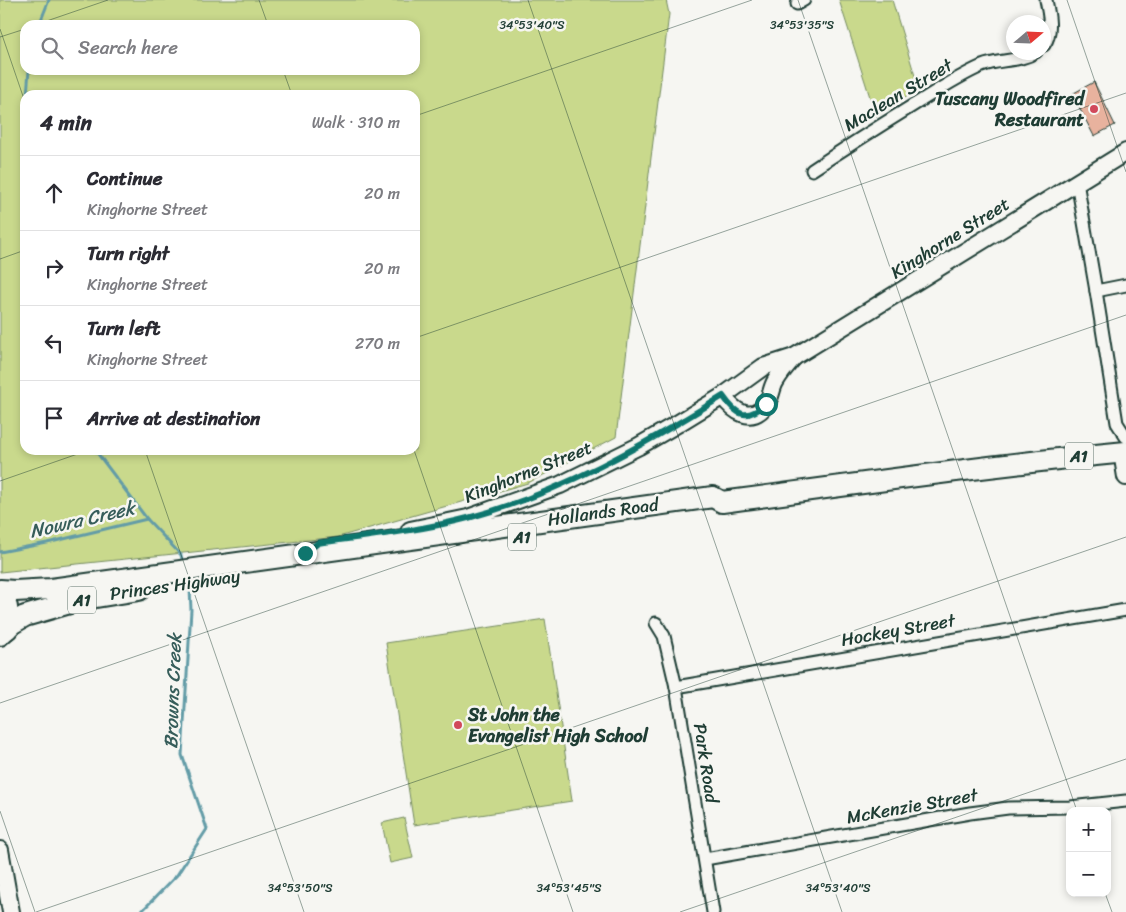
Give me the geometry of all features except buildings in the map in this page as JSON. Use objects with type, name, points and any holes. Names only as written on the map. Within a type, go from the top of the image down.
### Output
[{"type":"highway","name":"Hollands Road","points":[[312,559],[713,497],[722,502],[1125,447]]},
{"type":"highway","name":"Princes Highway","points":[[0,590],[32,591],[162,580],[312,559]]},
{"type":"highway","name":"Princes Highway","points":[[3,632],[25,616],[162,580]]},
{"type":"highway","name":"A1","points":[[0,595],[7,606],[3,632]]},
{"type":"main road","name":"Kinghorne Street","points":[[312,559],[318,543],[418,529],[468,518],[560,485],[639,446],[723,396],[763,367],[794,357],[1126,152]]},
{"type":"main road","name":"Kinghorne Street","points":[[723,396],[737,412],[754,414],[766,404],[774,383],[794,357]]},
{"type":"main road","points":[[1125,447],[1126,477]]},
{"type":"main road","points":[[0,850],[11,912]]},
{"type":"street","points":[[1046,0],[1047,15]]},
{"type":"street","name":"Maclean Street","points":[[812,170],[956,79],[982,66],[1006,60]]},
{"type":"street","points":[[1077,182],[1117,423],[1125,447]]},
{"type":"street","points":[[1096,291],[1126,285]]},
{"type":"street","name":"Hockey Street","points":[[676,687],[1126,610]]},
{"type":"street","name":"Park Road","points":[[656,623],[664,636],[676,687],[713,912]]},
{"type":"street","name":"McKenzie Street","points":[[704,859],[970,813],[1008,808],[1070,808],[1126,801]]},
{"type":"green space","points":[[0,0],[666,0],[669,14],[616,437],[528,483],[338,537],[0,572]]},
{"type":"green space","points":[[839,0],[892,0],[919,89],[876,116]]},
{"type":"green space","points":[[545,619],[572,801],[414,825],[386,643]]},
{"type":"green space","points":[[404,818],[413,858],[390,863],[382,823]]},
{"type":"waterway","name":"Nowra Creek","points":[[41,20],[49,0]]},
{"type":"waterway","name":"Nowra Creek","points":[[27,90],[29,75]]},
{"type":"waterway","name":"Nowra Creek","points":[[0,552],[47,543],[147,519],[99,455]]},
{"type":"waterway","name":"Browns Creek","points":[[147,519],[181,555],[183,563]]},
{"type":"waterway","name":"Browns Creek","points":[[141,912],[177,875],[207,829],[182,755],[191,610],[187,576]]},
{"type":"place","name":"Tuscany Woodfired Restaurant","points":[[1094,109]]},
{"type":"place","name":"St John the Evangelist High School","points":[[458,725]]},
{"type":"route","points":[[305,553],[318,543],[418,529],[468,518],[521,500],[560,485],[639,446],[723,396],[737,412],[744,414],[754,414],[766,404]]}]
